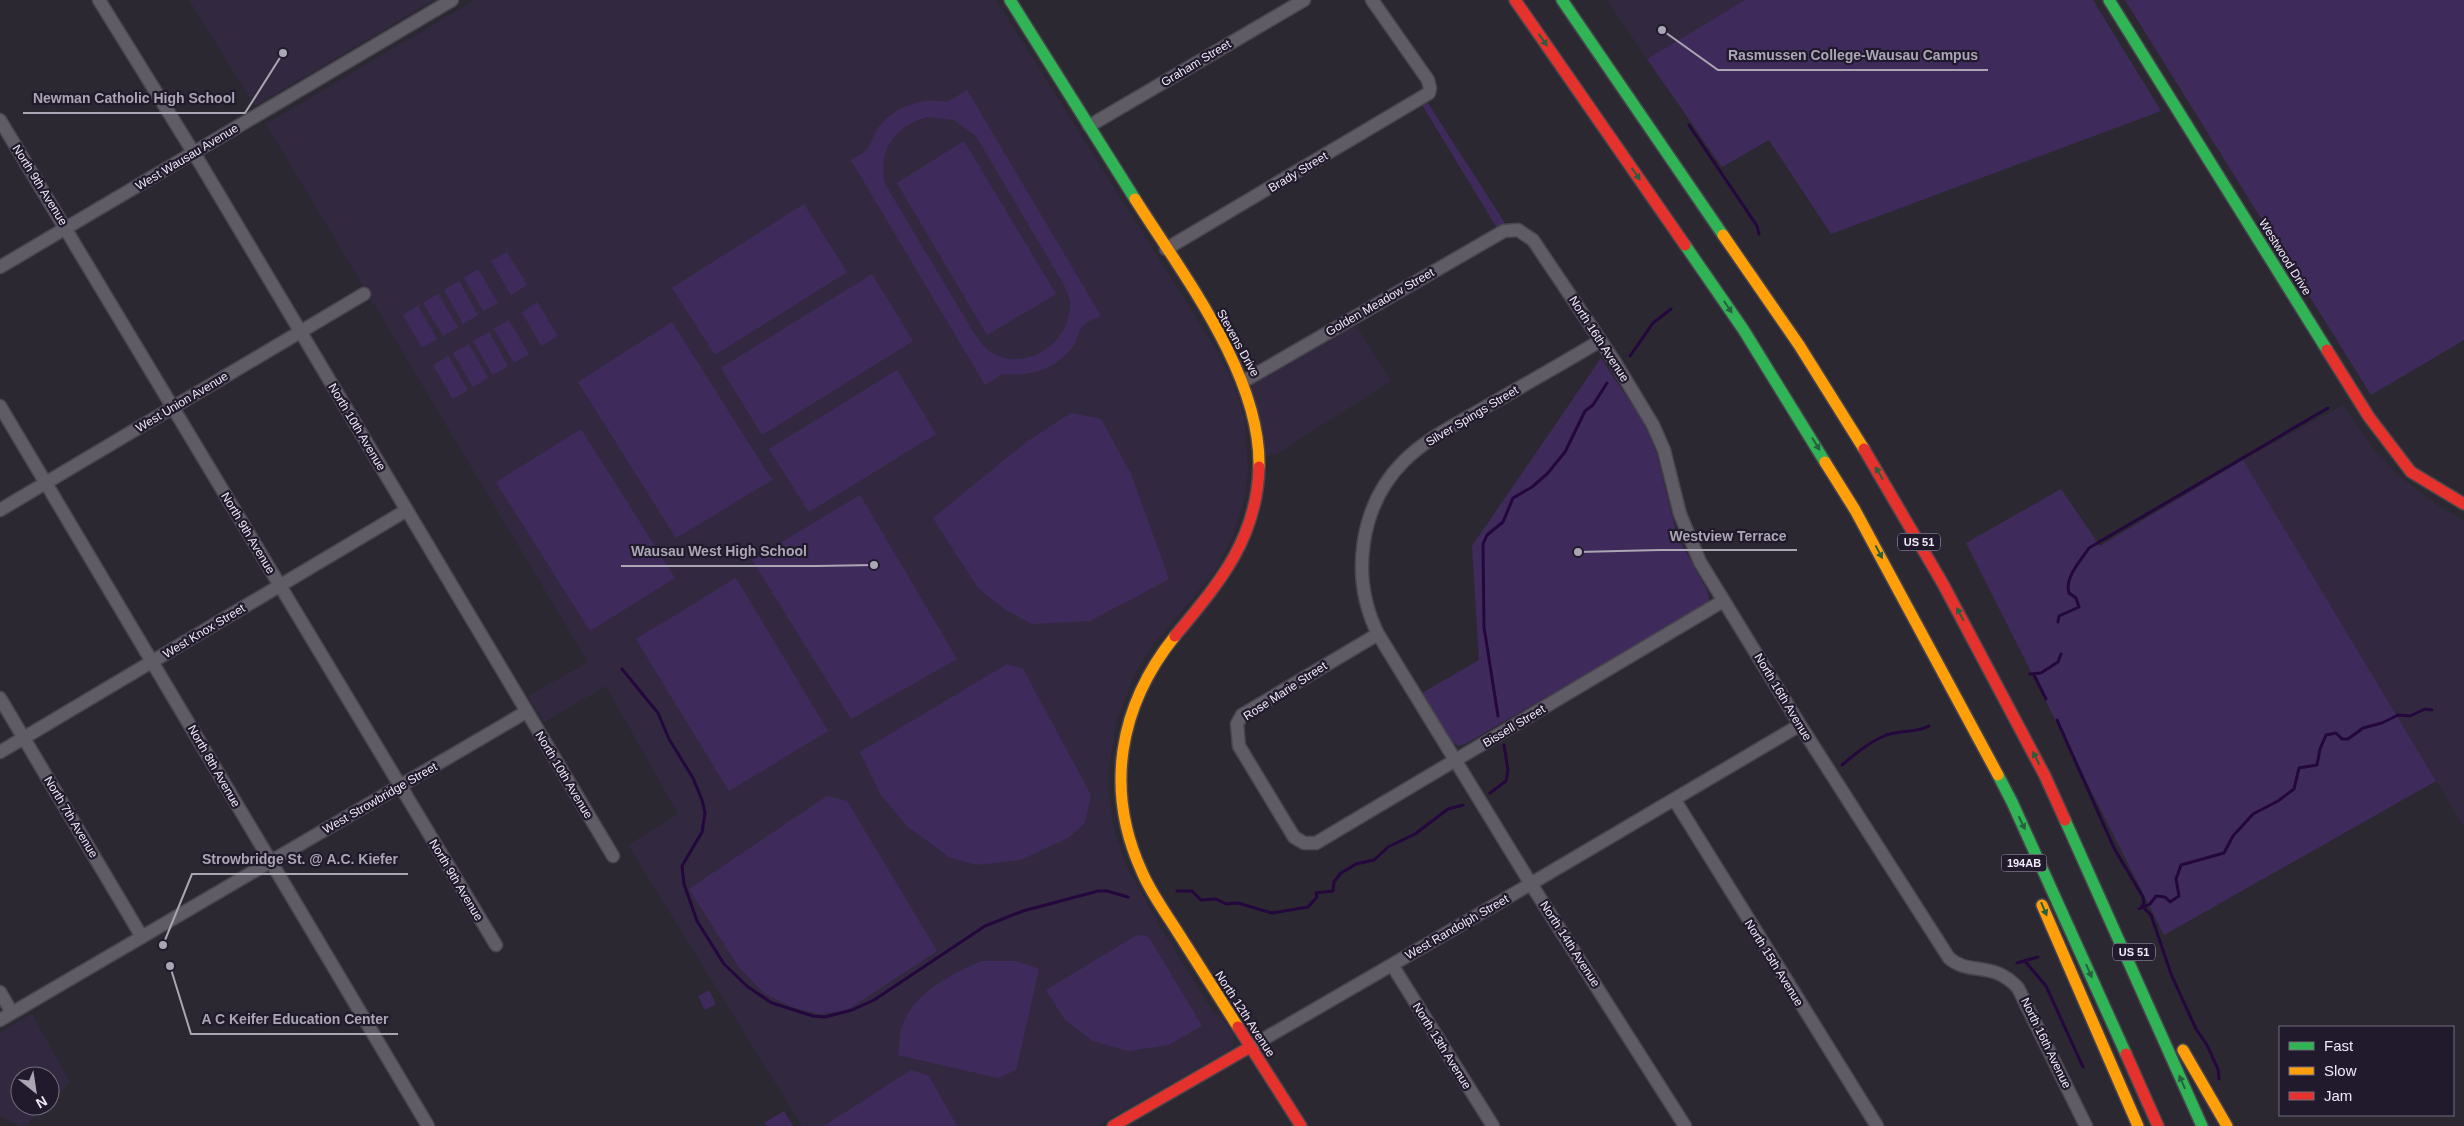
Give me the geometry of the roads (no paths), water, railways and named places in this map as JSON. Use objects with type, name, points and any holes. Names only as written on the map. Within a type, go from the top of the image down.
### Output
[{"type":"main road","name":"US 51","points":[[1515,0],[1766,364],[1852,503],[1999,775],[2034,848],[2158,1126]]},
{"type":"main road","name":"US 51","points":[[1562,0],[1756,279],[1856,434],[1947,591],[2045,776],[2160,1003]]},
{"type":"main road","name":"Westwood Drive","points":[[2110,0],[2369,417],[2412,472],[2452,499],[2464,504]]},
{"type":"main road","name":"Stevens Drive","points":[[1015,2],[1089,126],[1232,356],[1244,381],[1257,428],[1259,458],[1255,498],[1245,536],[1220,582],[1174,637],[1151,670],[1133,705],[1124,740],[1120,797],[1124,827],[1141,871],[1167,916]]},
{"type":"main road","points":[[1934,655],[1990,786]]},
{"type":"main road","name":"US 51","points":[[2045,776],[2202,1126]]},
{"type":"main road","points":[[2038,897],[2138,1126]]},
{"type":"main road","name":"North 12th Avenue","points":[[1167,916],[1301,1126]]},
{"type":"main road","points":[[2178,1038],[2201,1084],[2227,1126]]},
{"type":"main road","name":"West Randolph Street","points":[[1113,1126],[1250,1048]]},
{"type":"main road","points":[[2113,1071],[2132,1126]]},
{"type":"street","name":"North 10th Avenue","points":[[99,0],[194,153],[613,856]]},
{"type":"street","name":"West Wausau Avenue","points":[[0,267],[452,0]]},
{"type":"street","name":"Graham Street","points":[[1089,126],[1304,0]]},
{"type":"street","name":"Brady Street","points":[[1166,249],[1429,93],[1428,80],[1372,0]]},
{"type":"street","name":"North 9th Avenue","points":[[0,120],[67,228],[399,787],[496,945]]},
{"type":"street","name":"North 16th Avenue","points":[[1518,230],[1533,240],[1540,248],[1653,426],[1664,450],[1685,530],[1700,562],[1800,725],[1949,958],[1956,964],[2002,973],[2018,988],[2086,1126]]},
{"type":"street","name":"Golden Meadow Street","points":[[1244,381],[1504,231],[1518,230]]},
{"type":"street","name":"West Union Avenue","points":[[0,510],[364,294]]},
{"type":"street","name":"Silver Spings Street","points":[[1457,761],[1378,634],[1365,601],[1362,585],[1362,551],[1372,511],[1391,476],[1403,462],[1430,440],[1600,341]]},
{"type":"street","name":"North 8th Avenue","points":[[0,406],[428,1126]]},
{"type":"street","name":"West Knox Street","points":[[0,752],[407,510]]},
{"type":"street","name":"Bissell Street","points":[[1304,843],[1316,843],[1457,761],[1723,601]]},
{"type":"street","name":"Rose Marie Street","points":[[1304,843],[1294,837],[1239,746],[1237,724],[1242,715],[1378,634]]},
{"type":"street","name":"North 7th Avenue","points":[[0,698],[142,937]]},
{"type":"street","name":"West Strowbridge Street","points":[[0,1020],[526,712]]},
{"type":"street","name":"West Randolph Street","points":[[1250,1048],[1800,725]]},
{"type":"street","name":"North 14th Avenue","points":[[1457,761],[1531,884],[1685,1126]]},
{"type":"street","name":"North 15th Avenue","points":[[1674,799],[1877,1126]]},
{"type":"street","name":"North 13th Avenue","points":[[1392,965],[1493,1126]]},
{"type":"street","points":[[0,992],[12,1013]]},
{"type":"waterway","points":[[1689,125],[1757,226],[1759,234]]},
{"type":"waterway","points":[[1630,356],[1653,323],[1671,309]]},
{"type":"waterway","points":[[1498,716],[1484,627],[1483,544],[1487,535],[1503,522],[1513,498],[1532,487],[1547,474],[1565,452],[1585,411],[1593,405],[1607,383]]},
{"type":"waterway","points":[[2058,622],[2059,616],[2079,607],[2076,598],[2069,593],[2069,581],[2074,569],[2089,548],[2328,408]]},
{"type":"waterway","points":[[2030,674],[2041,673],[2058,662],[2061,654]]},
{"type":"waterway","points":[[622,669],[658,713],[669,739],[693,778],[702,800],[705,813],[702,832],[682,866],[684,884],[697,921],[724,964],[748,987],[772,1003],[813,1016],[825,1017],[852,1010],[874,1000],[985,926],[1023,911],[1098,891],[1107,891],[1128,897]]},
{"type":"waterway","points":[[2034,675],[2046,699]]},
{"type":"waterway","points":[[2139,909],[2150,904],[2156,896],[2165,897],[2170,902],[2179,896],[2176,879],[2181,865],[2224,853],[2233,836],[2253,814],[2278,801],[2294,789],[2299,768],[2317,765],[2320,749],[2326,735],[2336,733],[2342,739],[2348,739],[2363,728],[2382,723],[2398,715],[2410,716],[2425,709],[2432,710]]},
{"type":"waterway","points":[[2057,720],[2114,848],[2143,897],[2144,903],[2141,908]]},
{"type":"waterway","points":[[1842,765],[1867,745],[1884,736],[1918,730],[1929,726]]},
{"type":"waterway","points":[[1490,793],[1506,781],[1508,770],[1504,745]]},
{"type":"waterway","points":[[1177,891],[1192,891],[1201,900],[1216,899],[1226,904],[1238,903],[1272,913],[1308,907],[1317,897],[1316,893],[1333,891],[1334,882],[1341,873],[1356,864],[1374,860],[1388,847],[1415,834],[1448,809],[1463,805]]},
{"type":"waterway","points":[[2143,907],[2151,915],[2171,974],[2196,1029],[2207,1045],[2218,1069],[2219,1079]]},
{"type":"waterway","points":[[2017,963],[2038,957]]},
{"type":"waterway","points":[[2025,961],[2046,986],[2083,1067]]},
{"type":"place","name":"Rasmussen College-Wausau Campus","points":[[1662,30]]},
{"type":"place","name":"Newman Catholic High School","points":[[283,53]]},
{"type":"place","name":"Westview Terrace","points":[[1578,552]]},
{"type":"place","name":"Wausau West High School","points":[[874,565]]},
{"type":"place","name":"Strowbridge St. @ A.C. Kiefer","points":[[163,945]]},
{"type":"place","name":"A C Keifer Education Center","points":[[170,966]]}]
